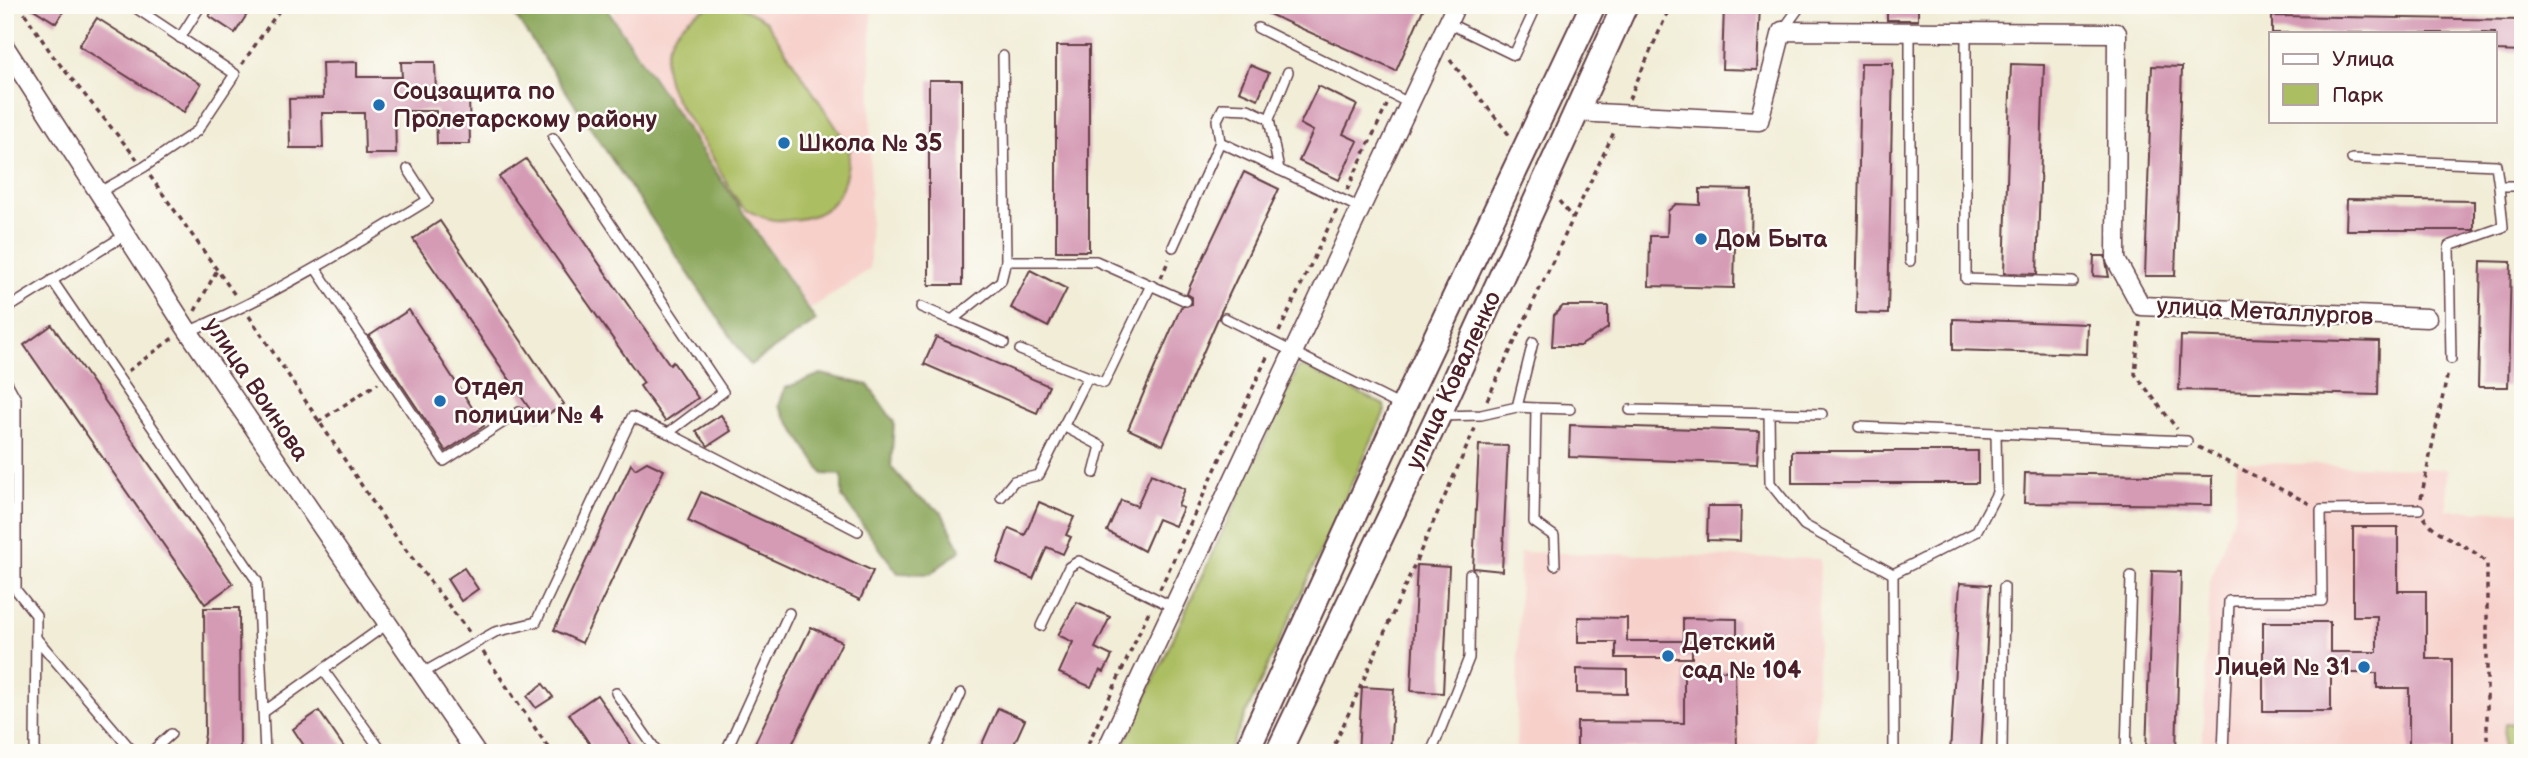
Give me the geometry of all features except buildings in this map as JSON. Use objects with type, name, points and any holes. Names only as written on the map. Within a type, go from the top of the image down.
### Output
[{"type":"main road","name":"улица Коваленко","points":[[1247,753],[1403,407],[1593,5]]},
{"type":"main road","name":"улица Коваленко","points":[[1278,753],[1438,416],[1625,5]]},
{"type":"main road","points":[[1549,99],[1575,112]]},
{"type":"main road","points":[[1403,407],[1438,416]]},
{"type":"street","points":[[1105,753],[1456,5]]},
{"type":"street","points":[[1575,112],[1759,121],[1782,31]]},
{"type":"street","name":"улица Металлургов","points":[[1782,31],[2116,33],[2116,260],[2141,306],[2427,318]]},
{"type":"street","name":"улица Воинова","points":[[5,47],[125,235],[476,753]]},
{"type":"lane","points":[[180,38],[201,5]]},
{"type":"lane","points":[[1448,23],[1514,55],[1538,5]]},
{"type":"lane","points":[[1782,31],[1801,5]]},
{"type":"lane","points":[[98,193],[144,167],[197,131],[235,74],[136,8]]},
{"type":"lane","points":[[1258,28],[1409,103]]},
{"type":"lane","points":[[1910,32],[1910,261]]},
{"type":"lane","points":[[1966,32],[1966,279],[2073,282]]},
{"type":"lane","points":[[952,320],[1001,281],[1006,261],[1003,56]]},
{"type":"lane","points":[[1279,170],[1269,119],[1288,72]]},
{"type":"lane","points":[[1173,247],[1220,142],[1217,120],[1223,108],[1248,109],[1269,119]]},
{"type":"lane","points":[[553,138],[723,392],[668,433]]},
{"type":"lane","points":[[1220,142],[1360,208]]},
{"type":"lane","points":[[2351,159],[2496,165],[2503,227],[2449,247],[2451,359]]},
{"type":"lane","points":[[190,331],[244,308],[316,269],[428,200],[408,169]]},
{"type":"lane","points":[[2500,186],[2523,186]]},
{"type":"lane","points":[[5,310],[125,235]]},
{"type":"lane","points":[[1006,261],[1096,261],[1186,301]]},
{"type":"lane","points":[[316,269],[444,461],[519,412]]},
{"type":"lane","points":[[52,280],[257,581],[265,753]]},
{"type":"lane","points":[[1020,350],[1104,383],[1154,287]]},
{"type":"lane","points":[[921,307],[1004,343]]},
{"type":"lane","points":[[1225,318],[1403,407]]},
{"type":"lane","points":[[1517,407],[1533,342]]},
{"type":"lane","points":[[1001,497],[1014,481],[1039,475],[1088,377]]},
{"type":"lane","points":[[5,379],[16,399],[16,590],[36,615],[35,753]]},
{"type":"lane","points":[[1438,416],[1481,415],[1517,407],[1570,409]]},
{"type":"lane","points":[[1536,408],[1534,522],[1554,536],[1555,565]]},
{"type":"lane","points":[[1630,410],[1822,414]]},
{"type":"lane","points":[[1769,413],[1770,483],[1804,525],[1893,573]]},
{"type":"lane","points":[[421,674],[495,632],[536,622],[632,417],[859,531]]},
{"type":"lane","points":[[1063,426],[1101,446],[1094,473]]},
{"type":"lane","points":[[1859,427],[2187,441]]},
{"type":"lane","points":[[1893,573],[1976,532],[1997,493],[1996,433]]},
{"type":"lane","points":[[2223,753],[2230,601],[2322,601],[2321,510],[2419,509]]},
{"type":"lane","points":[[1041,626],[1069,567],[1079,561],[1173,607]]},
{"type":"lane","points":[[1893,573],[1894,753]]},
{"type":"lane","points":[[1431,753],[1469,658],[1470,574]]},
{"type":"lane","points":[[2126,753],[2131,576]]},
{"type":"lane","points":[[2002,753],[2004,587]]},
{"type":"lane","points":[[725,753],[789,613]]},
{"type":"lane","points":[[265,711],[387,624]]},
{"type":"lane","points":[[36,638],[134,753]]},
{"type":"lane","points":[[324,671],[383,753]]},
{"type":"lane","points":[[616,694],[658,753]]},
{"type":"lane","points":[[934,753],[961,694]]},
{"type":"lane","points":[[150,753],[171,734]]},
{"type":"path","points":[[19,5],[53,55],[144,167],[244,308],[396,537],[476,642],[552,753]]},
{"type":"path","points":[[235,74],[283,5]]},
{"type":"path","points":[[1331,753],[1497,374],[1573,219],[1671,5]]},
{"type":"path","points":[[1437,44],[1523,154]]},
{"type":"path","points":[[1084,753],[1273,343],[1392,95]]},
{"type":"path","points":[[1544,180],[1573,219]]},
{"type":"path","points":[[1154,287],[1173,247]]},
{"type":"path","points":[[2141,306],[2135,374],[2187,441],[2321,510]]},
{"type":"path","points":[[2451,359],[2419,509],[2431,527],[2476,551],[2487,564],[2487,753]]},
{"type":"path","points":[[318,422],[388,377]]},
{"type":"shaded area","name":"Школа № 35","points":[[615,5],[871,5],[870,269],[810,309],[614,17]]},
{"type":"shaded area","points":[[2061,5],[2333,5],[2333,11]]},
{"type":"shaded area","name":"Лицей № 31","points":[[2237,462],[2447,469],[2447,510],[2523,511],[2523,753],[2202,753],[2210,582],[2235,512]]},
{"type":"shaded area","name":"Детский сад № 104","points":[[1520,552],[1820,559],[1815,753],[1516,753]]},
{"type":"green space","points":[[508,5],[604,5],[816,321],[750,365]]},
{"type":"green space","points":[[715,5],[739,6],[766,21],[850,148],[842,188],[829,207],[819,213],[806,218],[778,220],[761,217],[745,208],[730,189],[675,98],[666,68],[669,44],[675,33],[692,16]]},
{"type":"green space","points":[[1305,367],[1384,405],[1385,411],[1228,753],[1120,753],[1298,368]]},
{"type":"green space","points":[[821,374],[868,385],[894,422],[891,467],[915,495],[941,511],[961,550],[930,574],[898,573],[842,497],[842,475],[823,474],[779,406],[785,388]]},
{"type":"green space","points":[[2505,724],[2523,725],[2523,753],[2503,753]]},
{"type":"place","name":"Соцзащита по Пролетарскому району","points":[[379,105]]},
{"type":"place","name":"Школа № 35","points":[[784,143]]},
{"type":"place","name":"Дом Быта","points":[[1701,239]]},
{"type":"place","name":"Отдел полиции № 4","points":[[440,401]]},
{"type":"place","name":"Детский сад № 104","points":[[1668,656]]},
{"type":"place","name":"Лицей № 31","points":[[2364,667]]}]
